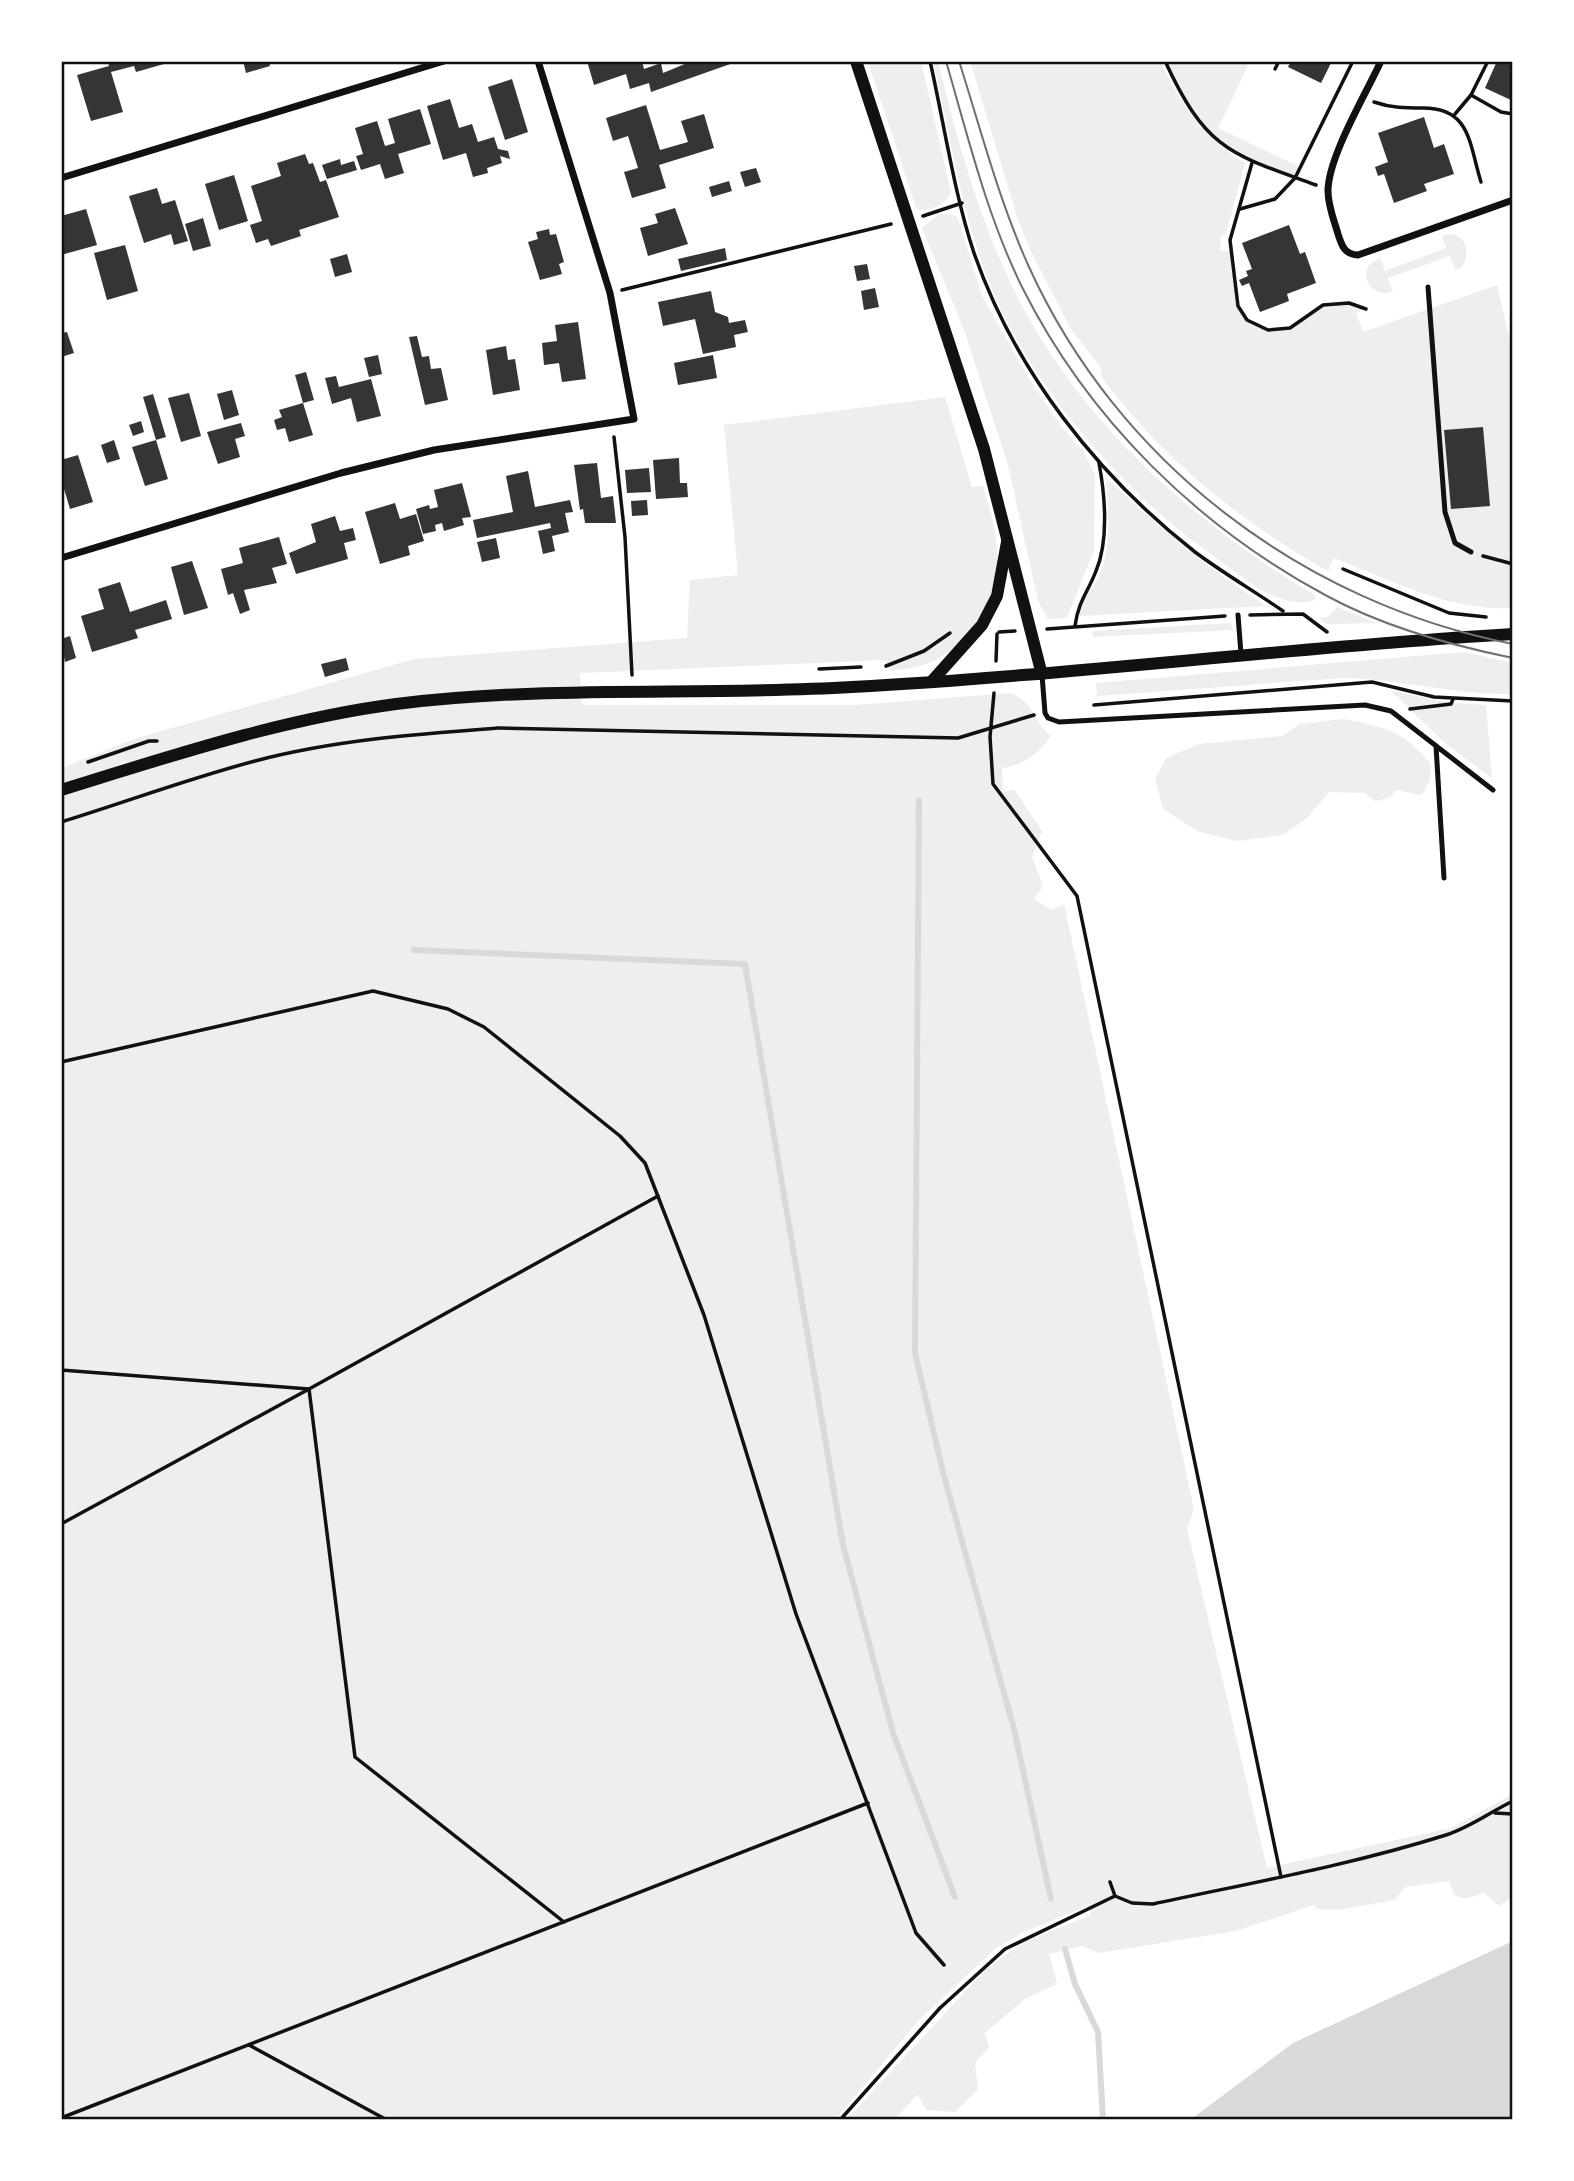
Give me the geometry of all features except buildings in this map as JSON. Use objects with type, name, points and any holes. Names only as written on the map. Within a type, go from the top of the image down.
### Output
[{"type":"street","points":[[61,178],[444,61]]},
{"type":"street","points":[[61,558],[341,472],[434,450],[634,419],[610,293],[538,61]]},
{"type":"street","points":[[856,61],[980,436],[1008,535],[1041,671]]},
{"type":"street","points":[[1381,61],[1339,152],[1328,190],[1340,239],[1350,254],[1382,247],[1513,200]]},
{"type":"street","points":[[932,681],[973,639],[997,596],[1008,535]]},
{"type":"street","points":[[61,790],[290,723],[395,704],[529,693],[655,694],[850,688],[1241,654],[1513,634]]},
{"type":"lane","points":[[1428,287],[1445,513],[1455,543],[1471,552]]},
{"type":"lane","points":[[1238,615],[1241,654]]},
{"type":"lane","points":[[1041,671],[1045,713],[1048,718],[1059,722],[1365,705],[1391,711],[1493,790]]},
{"type":"lane","points":[[1437,746],[1444,878]]},
{"type":"path","points":[[930,61],[973,250],[993,304],[1023,358],[1098,463],[1196,552],[1285,612]]},
{"type":"path","points":[[1166,61],[1177,87],[1209,134],[1237,156],[1328,190]]},
{"type":"path","points":[[1276,69],[1279,61]]},
{"type":"path","points":[[1240,209],[1275,199],[1295,178],[1353,61]]},
{"type":"path","points":[[1455,114],[1471,95],[1488,61]]},
{"type":"path","points":[[1471,95],[1502,112],[1513,114]]},
{"type":"path","points":[[1364,99],[1390,108],[1434,108],[1455,114],[1463,125],[1480,182]]},
{"type":"path","points":[[1252,163],[1230,240],[1238,306],[1247,320],[1268,330],[1290,328],[1323,305],[1349,303],[1366,309]]},
{"type":"path","points":[[921,217],[962,203]]},
{"type":"path","points":[[610,293],[891,224]]},
{"type":"path","points":[[612,421],[625,537],[632,675]]},
{"type":"path","points":[[1098,463],[1103,487],[1104,529],[1097,569],[1078,605],[1075,626],[1285,612],[1303,614],[1319,626]]},
{"type":"path","points":[[1471,552],[1513,564]]},
{"type":"path","points":[[1343,569],[1449,613],[1488,617]]},
{"type":"path","points":[[997,632],[991,726],[993,784],[1077,896],[1281,1877]]},
{"type":"path","points":[[1099,704],[1372,681],[1453,699],[1513,701]]},
{"type":"path","points":[[1391,711],[1451,704],[1453,699]]},
{"type":"path","points":[[61,822],[256,761],[366,740],[433,732],[498,728],[958,738],[991,726]]},
{"type":"path","points":[[61,1062],[373,991],[448,1009],[503,1040],[620,1136],[645,1163],[659,1196],[705,1315],[796,1614],[916,1933],[944,1965]]},
{"type":"path","points":[[61,1524],[659,1196]]},
{"type":"path","points":[[61,1370],[309,1389]]},
{"type":"path","points":[[309,1389],[355,1757],[564,1922]]},
{"type":"path","points":[[1110,1882],[1115,1896],[1132,1903],[1153,1904],[1281,1877],[1447,1835],[1513,1801]]},
{"type":"path","points":[[61,2118],[868,1803]]},
{"type":"path","points":[[1493,1812],[1513,1814]]},
{"type":"path","points":[[840,2120],[940,2008],[1005,1949],[1115,1896]]},
{"type":"path","points":[[249,2045],[387,2120]]},
{"type":"shaded area","points":[[868,61],[921,61],[951,193],[936,207],[926,210],[916,208]]},
{"type":"shaded area","points":[[933,61],[938,61],[968,173],[998,255],[1037,331],[1067,378],[1140,462],[1181,499],[1224,534],[1316,596],[1315,600],[1289,601],[1263,591],[1182,532],[1116,472],[1057,401],[1009,326],[981,260],[958,176]]},
{"type":"shaded area","points":[[970,61],[1160,61],[1185,106],[1205,131],[1245,163],[1226,234],[1221,236],[1220,251],[1231,251],[1238,306],[1247,320],[1268,330],[1290,328],[1323,305],[1349,303],[1366,309],[1356,313],[1363,332],[1497,285],[1509,337],[1513,337],[1513,608],[1489,608],[1444,600],[1337,559],[1333,559],[1328,571],[1234,510],[1177,462],[1151,436],[1102,378],[1100,367],[1071,329],[1033,256],[1017,217]]},
{"type":"shaded area","points":[[1165,61],[1250,61],[1218,128],[1300,167],[1295,178],[1248,159],[1215,137],[1189,106]]},
{"type":"shaded area","points":[[939,214],[952,214],[958,218],[982,296],[1028,377],[1060,425],[1083,451],[1095,475],[1094,550],[1067,618],[1048,619],[1038,601],[1008,465],[964,330],[922,228]]},
{"type":"shaded area","points":[[1451,234],[1461,238],[1466,246],[1462,267],[1455,270],[1450,256],[1388,278],[1393,292],[1388,293],[1374,290],[1368,283],[1368,266],[1380,258],[1385,271],[1446,248],[1442,236]]},
{"type":"shaded area","points":[[945,397],[972,487],[983,486],[993,522],[997,551],[995,576],[985,608],[965,637],[953,648],[924,665],[892,671],[886,660],[580,673],[582,705],[855,705],[1010,693],[1018,696],[1028,706],[1051,736],[1030,758],[1002,768],[1003,792],[1014,789],[1042,831],[1032,857],[1043,886],[1034,899],[1052,910],[1064,904],[1194,1509],[1187,1529],[1267,1868],[1451,1828],[1513,1794],[1513,1896],[1499,1906],[1484,1893],[1465,1899],[1454,1895],[1449,1881],[1405,1887],[1395,1900],[1338,1910],[1317,1909],[1314,1905],[1236,1931],[1098,1953],[1082,1946],[1049,1954],[1057,1984],[1025,1999],[985,2033],[989,2047],[975,2063],[978,2089],[955,2112],[926,2110],[918,2094],[894,2120],[846,2120],[986,1969],[1022,1943],[1091,1915],[1088,1906],[1024,1932],[996,1948],[919,2020],[835,2120],[61,2120],[61,768],[137,738],[414,659],[687,638],[690,580],[738,575],[724,425]]},
{"type":"shaded area","points":[[1106,477],[1183,546],[1266,606],[1080,616],[1084,600],[1099,577],[1106,553]]},
{"type":"shaded area","points":[[1337,607],[1377,623],[1326,624],[1319,618],[1328,617]]},
{"type":"shaded area","points":[[1230,623],[1234,630],[1093,637],[1093,631]]},
{"type":"shaded area","points":[[1464,652],[1513,663],[1513,694],[1469,692],[1343,678],[1097,696],[1096,683]]},
{"type":"shaded area","points":[[1391,691],[1453,703],[1486,705],[1492,778],[1445,743]]},
{"type":"shaded area","points":[[1344,719],[1392,732],[1421,753],[1431,764],[1430,780],[1422,795],[1396,790],[1389,798],[1375,801],[1365,793],[1329,792],[1307,818],[1283,835],[1237,841],[1199,832],[1163,809],[1155,779],[1166,758],[1199,744],[1282,736],[1300,724]]},
{"type":"shaded area","points":[[1513,1941],[1513,2120],[1190,2120],[1293,2043]]},
{"type":"waterway","points":[[919,800],[915,1353],[944,1476],[1014,1729],[1051,1899]]},
{"type":"waterway","points":[[414,950],[745,964],[843,1545],[893,1733],[955,1897]]},
{"type":"waterway","points":[[1065,1949],[1075,1984],[1098,2032],[1103,2120]]},
{"type":"tram line","points":[[946,61],[988,204],[1022,287],[1079,381],[1113,425],[1191,503],[1234,537],[1327,596],[1371,617],[1417,634],[1513,658]]},
{"type":"tram line","points":[[959,61],[999,191],[1029,267],[1067,338],[1113,403],[1166,462],[1226,514],[1291,558],[1361,595],[1436,624],[1513,644]]}]
